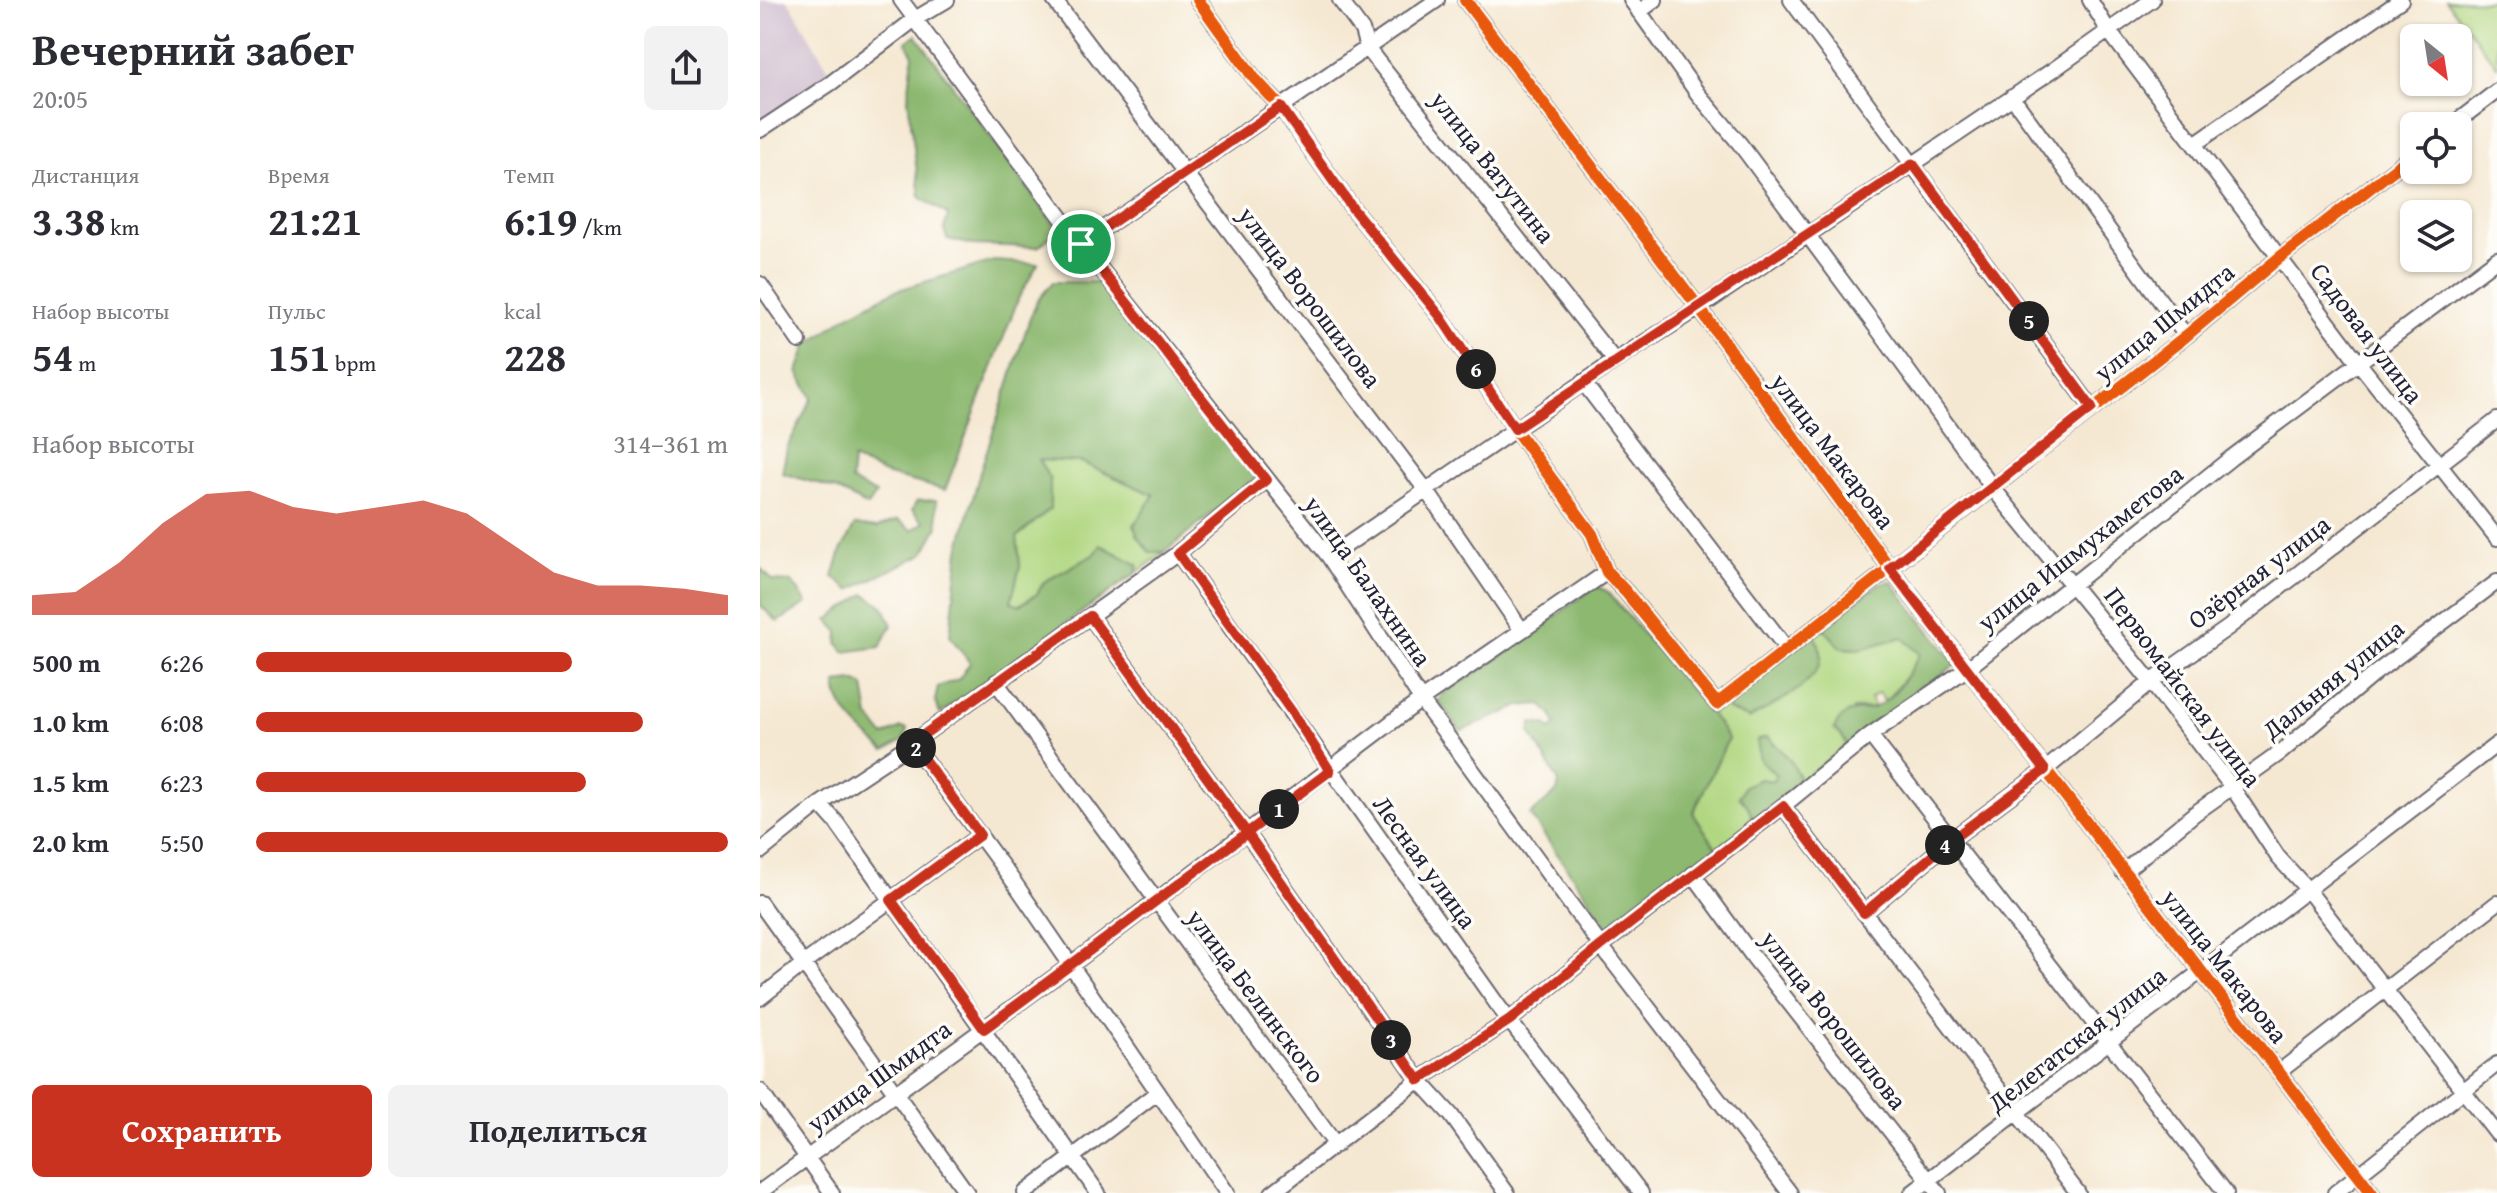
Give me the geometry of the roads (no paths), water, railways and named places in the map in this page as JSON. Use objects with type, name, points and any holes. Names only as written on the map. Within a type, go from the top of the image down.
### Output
[{"type":"street","name":"улица Балахнина","points":[[901,0],[1081,244],[1329,557],[1421,700],[1601,946],[1790,1193]]},
{"type":"street","points":[[760,130],[831,83],[915,19],[947,0]]},
{"type":"street","name":"улица Ворошилова","points":[[1054,0],[1426,490],[1521,629]]},
{"type":"street","points":[[1198,0],[1254,78],[1281,107],[1353,209],[1440,316],[1515,429],[1592,534],[1607,572]]},
{"type":"street","name":"улица Ватутина","points":[[1340,0],[1362,30],[1367,48],[1615,361]]},
{"type":"street","points":[[1081,244],[1437,0]]},
{"type":"street","name":"улица Макарова","points":[[1465,0],[1699,308],[1890,568],[2372,1193]]},
{"type":"street","points":[[1635,6],[1655,0]]},
{"type":"street","points":[[1791,0],[2092,408]]},
{"type":"street","name":"Садовая улица","points":[[2090,0],[2108,30],[2196,143],[2279,258],[2497,538]]},
{"type":"street","points":[[1329,557],[1583,382],[1699,308],[2152,0]]},
{"type":"street","points":[[2196,143],[2401,0]]},
{"type":"street","name":"Первомайская улица","points":[[1635,6],[1992,487],[2151,682],[2232,787],[2278,857],[2307,889],[2497,1134]]},
{"type":"street","points":[[2469,112],[2497,91]]},
{"type":"street","points":[[2012,97],[2186,336]]},
{"type":"street","name":"улица Шмидта","points":[[760,1192],[1071,965],[1421,700],[1607,572],[1717,704],[2400,165]]},
{"type":"street","name":"улица Ишмухаметова","points":[[1278,1191],[1419,1080],[1510,1020],[1870,735],[1968,668],[2231,458],[2497,259]]},
{"type":"street","points":[[760,284],[799,341]]},
{"type":"street","points":[[1583,382],[1787,649]]},
{"type":"street","name":"Озёрная улица","points":[[1864,913],[2151,682],[2229,627],[2497,420]]},
{"type":"street","points":[[760,852],[820,804],[912,743],[1178,553],[1266,480]]},
{"type":"street","name":"Лесная улица","points":[[1178,553],[1292,712],[1330,771],[1510,1020],[1641,1193]]},
{"type":"street","name":"Дальняя улица","points":[[2123,872],[2194,814],[2280,753],[2374,674],[2497,582]]},
{"type":"street","points":[[1090,616],[1247,833],[1419,1080],[1451,1115],[1507,1193]]},
{"type":"street","name":"улица Белинского","points":[[996,682],[1336,1145]]},
{"type":"street","points":[[1870,735],[2226,1193]]},
{"type":"street","points":[[912,743],[980,835],[1227,1193]]},
{"type":"street","name":"Делегатская улица","points":[[1912,1193],[2497,744]]},
{"type":"street","points":[[820,804],[984,1029],[1098,1193]]},
{"type":"street","points":[[1783,806],[2078,1193]]},
{"type":"street","points":[[760,998],[980,835]]},
{"type":"street","name":"улица Ворошилова","points":[[1693,874],[1754,958],[1939,1193]]},
{"type":"street","points":[[760,903],[967,1193]]},
{"type":"street","points":[[2279,1072],[2497,903]]},
{"type":"street","points":[[2335,1193],[2497,1064]]},
{"type":"street","points":[[760,1091],[832,1193]]},
{"type":"street","points":[[1025,1193],[1158,1092]]}]
